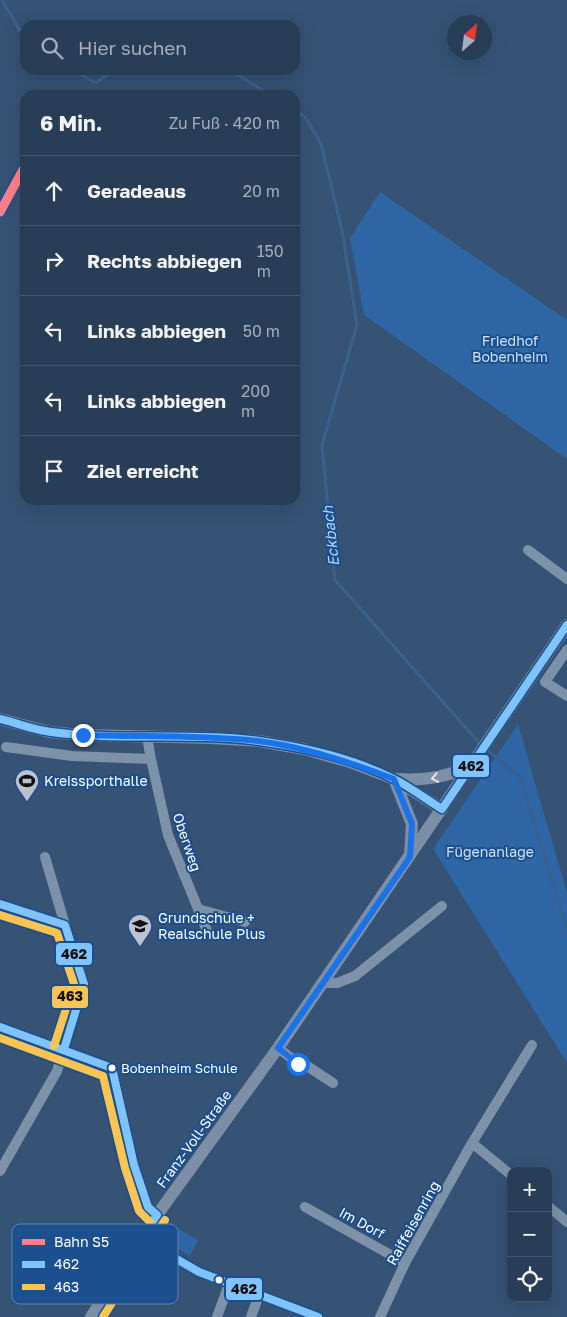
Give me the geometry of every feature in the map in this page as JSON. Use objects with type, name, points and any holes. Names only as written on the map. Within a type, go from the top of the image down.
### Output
[{"type":"main road","name":"Franz-Voll-Straße","points":[[151,1224],[278,1048],[567,625]]},
{"type":"main road","points":[[0,719],[49,732],[83,735],[258,741],[304,750],[350,762],[394,779],[442,809]]},
{"type":"main road","points":[[394,779],[418,781],[433,779],[456,773],[477,759]]},
{"type":"main road","points":[[394,779],[412,824],[410,857]]},
{"type":"main road","name":"Franz-Voll-Straße","points":[[91,1317],[99,1304]]},
{"type":"street","points":[[528,550],[567,579]]},
{"type":"street","points":[[567,650],[545,682],[567,696]]},
{"type":"street","name":"Oberweg","points":[[147,737],[168,835],[207,931]]},
{"type":"street","points":[[6,747],[72,756],[151,759]]},
{"type":"street","points":[[0,1171],[57,1072],[84,984],[45,857]]},
{"type":"street","points":[[0,904],[65,924]]},
{"type":"street","points":[[323,983],[337,983],[355,976],[442,906]]},
{"type":"street","points":[[198,909],[245,922]]},
{"type":"street","points":[[0,1027],[112,1068],[134,1165],[148,1207],[157,1215]]},
{"type":"street","name":"Raiffeisenring","points":[[380,1317],[405,1263],[472,1143],[532,1045]]},
{"type":"street","points":[[278,1048],[298,1064],[307,1066],[332,1083]]},
{"type":"street","points":[[472,1143],[507,1172]]},
{"type":"street","name":"Im Dorf","points":[[305,1207],[405,1263]]},
{"type":"street","points":[[552,1209],[567,1222]]},
{"type":"street","points":[[178,1261],[199,1272],[318,1317]]},
{"type":"street","points":[[217,1317],[230,1284]]},
{"type":"street","points":[[251,1317],[259,1296]]},
{"type":"green space","name":"Friedhof Bobenheim","points":[[380,192],[567,320],[567,459],[364,315],[350,238]]},
{"type":"green space","name":"Fügenanlage","points":[[518,724],[567,893],[567,1063],[433,849]]},
{"type":"green space","points":[[178,1228],[198,1240],[190,1256],[178,1248]]},
{"type":"waterway","name":"Eckbach","points":[[2,0],[20,30]]},
{"type":"waterway","name":"Eckbach","points":[[81,75],[96,83],[106,75]]},
{"type":"waterway","name":"Eckbach","points":[[238,75],[262,90]]},
{"type":"waterway","name":"Eckbach","points":[[300,114],[305,117],[321,144],[342,230],[357,325],[322,445],[335,580],[481,745]]},
{"type":"waterway","name":"Eckbach","points":[[486,749],[520,777],[567,929]]},
{"type":"rail line","name":"S5","points":[[0,212],[20,175]]},
{"type":"transit line","name":"462","points":[[0,719],[45,731],[77,735],[233,738],[293,747],[328,755],[379,772],[406,786],[442,809],[567,625]]},
{"type":"transit line","name":"462","points":[[0,904],[65,925],[84,984],[64,1049]]},
{"type":"transit line","name":"463","points":[[0,915],[57,933],[74,984],[54,1046]]},
{"type":"transit line","name":"462","points":[[0,1027],[112,1068],[134,1165],[148,1207],[157,1215]]},
{"type":"transit line","name":"463","points":[[0,1038],[103,1076],[125,1168],[139,1211],[150,1222]]},
{"type":"transit line","name":"462","points":[[151,1224],[157,1215]]},
{"type":"transit line","name":"463","points":[[162,1224],[165,1220]]},
{"type":"transit line","name":"462","points":[[178,1260],[199,1272],[318,1317]]},
{"type":"transit line","name":"463","points":[[103,1317],[111,1304]]},
{"type":"place","name":"Kreissporthalle","points":[[27,802]]},
{"type":"place","name":"Grundschule + Realschule Plus","points":[[140,947]]},
{"type":"place","name":"Bobenheim Schule","points":[[112,1068]]},
{"type":"route","points":[[83,735],[258,741],[350,762],[394,779],[412,824],[410,857],[278,1048],[298,1064]]}]
